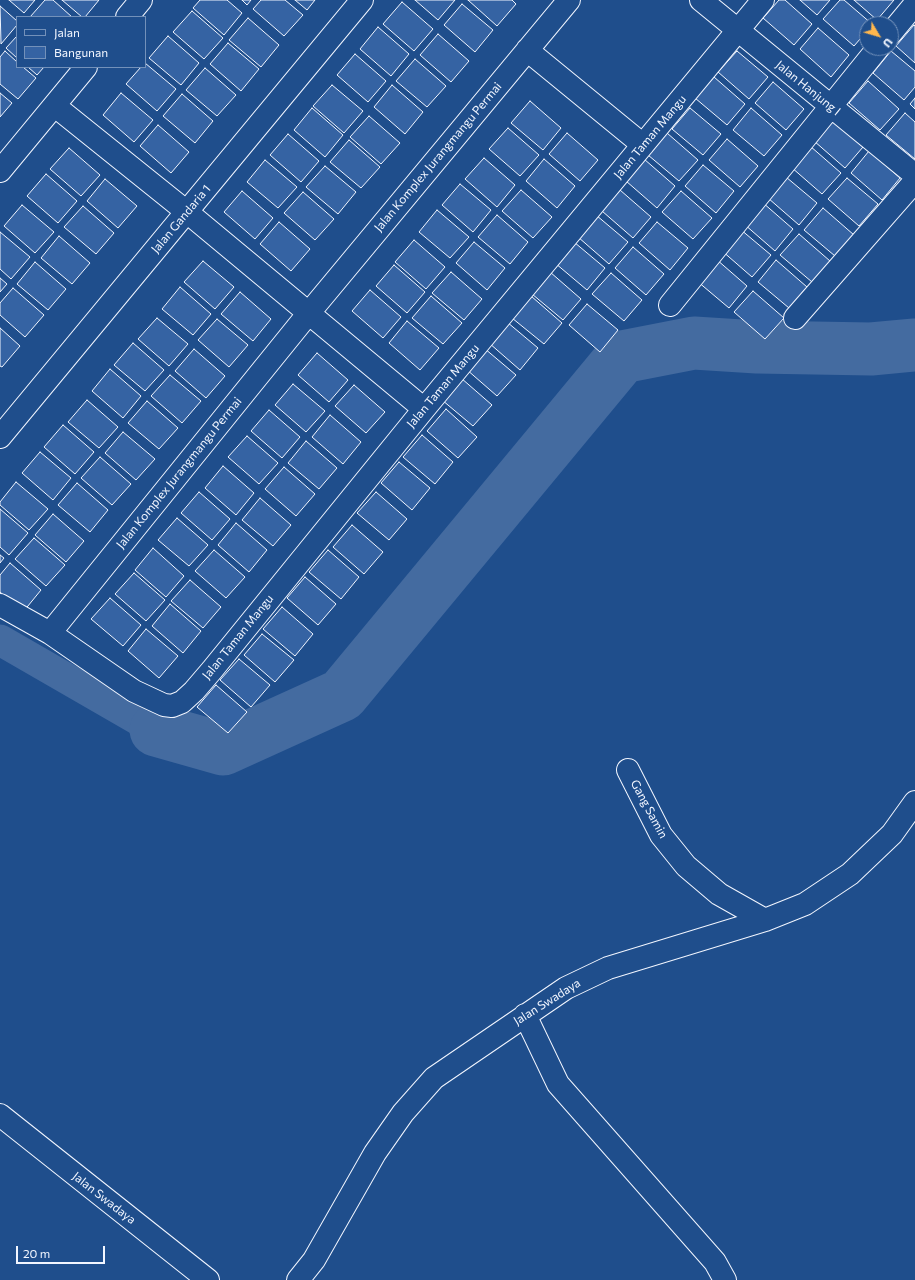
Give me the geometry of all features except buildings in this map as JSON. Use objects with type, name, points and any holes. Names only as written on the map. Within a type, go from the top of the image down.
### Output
[{"type":"street","points":[[128,16],[141,0]]},
{"type":"street","name":"Jalan Gandaria 1","points":[[0,437],[362,0]]},
{"type":"street","name":"Jalan Komplex Jurangmangu Permai","points":[[50,633],[308,314],[569,0]]},
{"type":"street","name":"Jalan Hanjung I","points":[[701,0],[915,175]]},
{"type":"street","name":"Jalan Taman Mangu","points":[[50,633],[134,691],[164,705],[172,706],[182,702],[194,691],[424,409],[763,0]]},
{"type":"street","points":[[899,23],[915,4]]},
{"type":"street","points":[[527,50],[643,145]]},
{"type":"street","points":[[670,305],[871,56]]},
{"type":"street","points":[[0,171],[85,68]]},
{"type":"street","points":[[55,106],[187,212],[424,409]]},
{"type":"street","points":[[795,318],[915,181]]},
{"type":"street","points":[[0,605],[50,633]]},
{"type":"street","name":"Gang Samin","points":[[628,770],[661,835],[686,866],[719,894],[765,920]]},
{"type":"street","name":"Jalan Swadaya","points":[[298,1280],[314,1260],[375,1153],[403,1113],[434,1078],[566,988],[608,968],[765,920],[804,904],[850,874],[892,834],[915,802]]},
{"type":"street","points":[[525,1015],[558,1084],[714,1262],[725,1280]]},
{"type":"street","name":"Jalan Swadaya","points":[[0,1115],[208,1280]]},
{"type":"waterway","points":[[156,730],[223,749],[342,695],[622,357],[694,343],[757,347],[871,349],[915,345]]},
{"type":"waterway","points":[[0,640],[156,730]]}]
